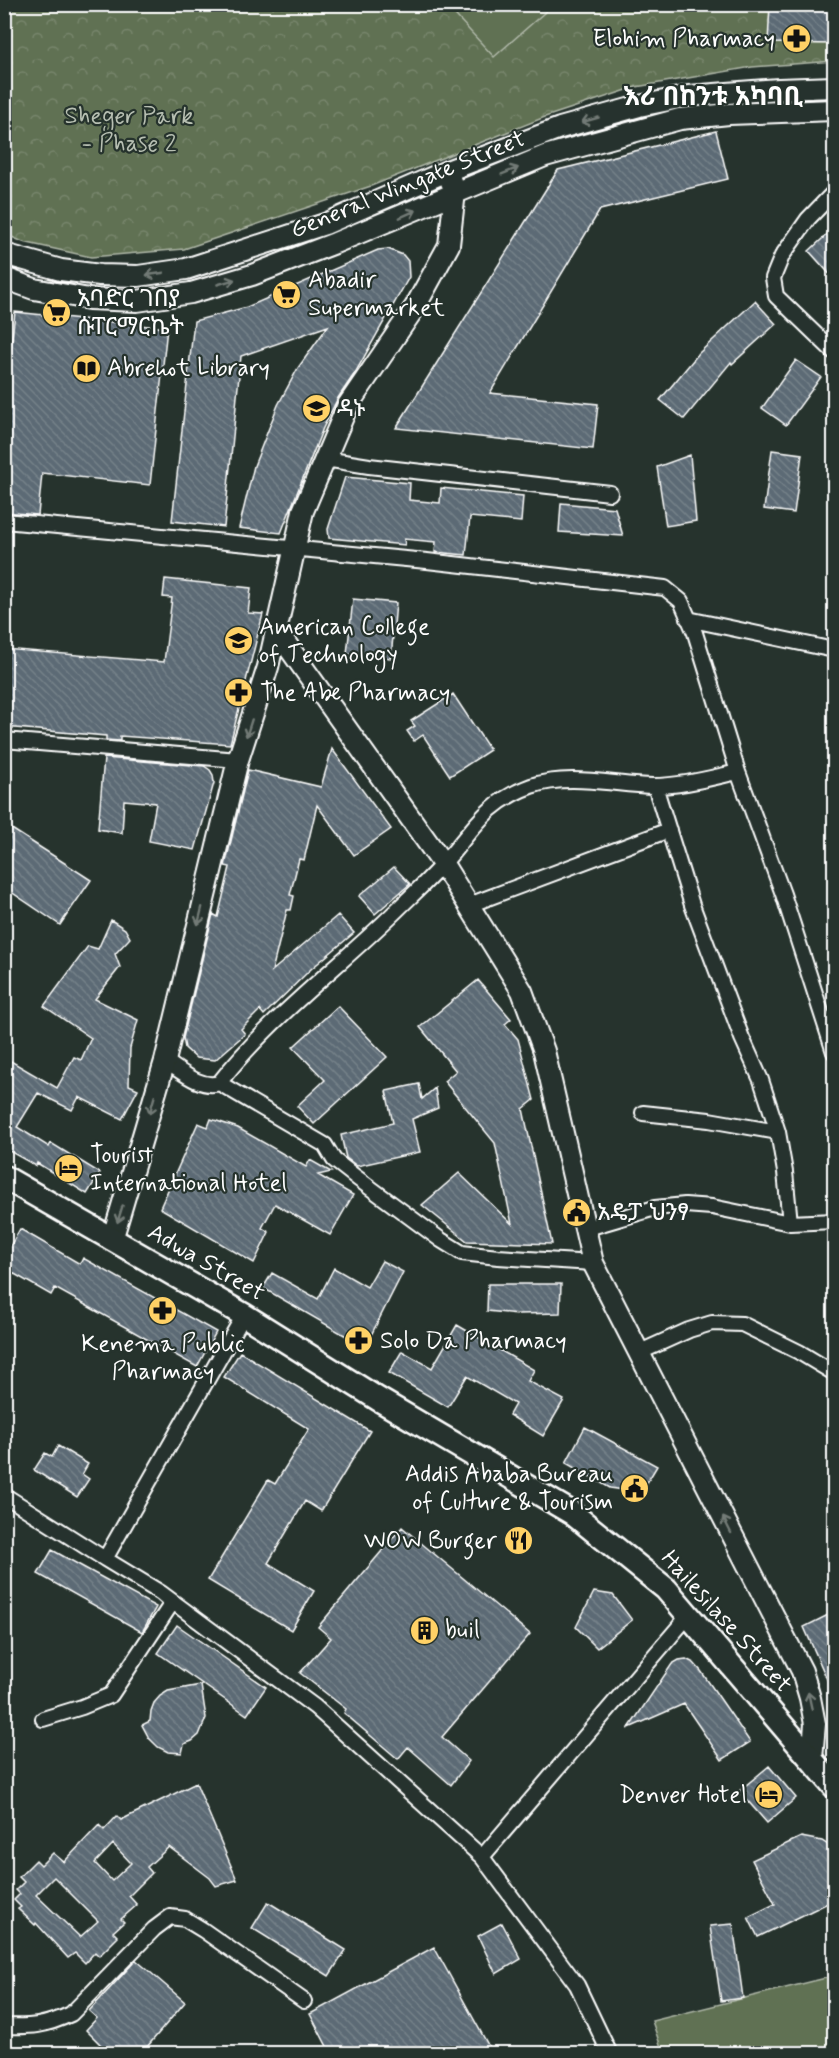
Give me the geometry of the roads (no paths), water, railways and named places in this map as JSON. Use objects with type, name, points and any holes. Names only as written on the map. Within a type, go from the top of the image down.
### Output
[{"type":"main road","name":"Adwa Street","points":[[4,1177],[244,1315],[378,1399]]},
{"type":"main road","name":"Hailesilase Street","points":[[378,1399],[572,1513],[666,1589],[834,1786]]},
{"type":"street","name":"General Wingate Street","points":[[4,254],[61,270],[100,275],[138,276],[186,269],[325,224],[447,171],[560,128],[639,106],[690,96],[834,87]]},
{"type":"street","name":"General Wingate Street","points":[[4,278],[34,289],[89,299],[137,301],[191,293],[252,275],[335,243],[545,156],[680,119],[729,114],[834,110]]},
{"type":"street","points":[[112,1240],[165,1060],[238,760],[268,667],[303,511],[348,405],[415,307],[449,245],[455,192],[447,171]]},
{"type":"street","points":[[834,192],[808,219],[782,256],[774,278],[776,296],[834,352]]},
{"type":"street","points":[[186,269],[191,293]]},
{"type":"street","points":[[325,459],[610,494]]},
{"type":"street","points":[[4,521],[427,561],[665,588],[681,601],[694,633],[738,772],[783,894],[834,1052]]},
{"type":"street","points":[[688,619],[834,650]]},
{"type":"street","points":[[277,631],[443,864],[522,991],[544,1051],[593,1263],[802,1671],[815,1724],[812,1759]]},
{"type":"street","points":[[4,740],[238,760]]},
{"type":"street","points":[[165,1060],[196,1081],[210,1086],[219,1083],[266,1031],[443,864],[482,816],[502,798],[532,785],[565,780],[655,786],[683,784],[738,772]]},
{"type":"street","points":[[655,786],[692,905],[742,1038],[761,1080],[778,1132],[790,1223]]},
{"type":"street","points":[[469,905],[669,830]]},
{"type":"street","points":[[219,1083],[325,1145],[334,1160],[349,1172],[462,1253],[593,1263]]},
{"type":"street","points":[[643,1113],[710,1120],[778,1132]]},
{"type":"street","points":[[584,1229],[655,1208],[685,1205],[712,1207],[790,1223],[834,1221]]},
{"type":"street","points":[[105,1559],[244,1315]]},
{"type":"street","points":[[638,1353],[689,1330],[712,1323],[742,1324],[799,1352],[834,1373]]},
{"type":"street","points":[[4,1495],[161,1593],[315,1707],[482,1857],[577,1985],[610,2054]]},
{"type":"street","points":[[42,1719],[82,1707],[111,1695],[170,1606],[169,1600],[161,1593]]},
{"type":"street","points":[[482,1857],[689,1615]]},
{"type":"street","points":[[4,2026],[34,2027],[71,2014],[154,1929],[170,1917],[185,1919],[203,1930],[304,2001]]},
{"type":"place","name":"Elohim Pharmacy","points":[[796,39]]},
{"type":"place","name":"Abadir Supermarket","points":[[287,294]]},
{"type":"place","name":"አባድር ገበያ ሱፐርማርኬት","points":[[56,313]]},
{"type":"place","name":"Abrehot Library","points":[[86,368]]},
{"type":"place","name":"ዳኑ","points":[[316,409]]},
{"type":"place","name":"American College of Technology","points":[[238,641]]},
{"type":"place","name":"The Abe Pharmacy","points":[[239,693]]},
{"type":"place","name":"Tourist International Hotel","points":[[69,1169]]},
{"type":"place","name":"አዴፓ ህንፃ","points":[[576,1213]]},
{"type":"place","name":"Kenema Public Pharmacy","points":[[163,1311]]},
{"type":"place","name":"Solo Da Pharmacy","points":[[359,1341]]},
{"type":"place","name":"Addis Ababa Bureau of Culture & Tourism","points":[[634,1488]]},
{"type":"place","name":"WOW Burger","points":[[518,1541]]},
{"type":"place","name":"buil","points":[[424,1630]]},
{"type":"place","name":"Denver Hotel","points":[[768,1795]]},
{"type":"district","name":"እሪ በከንቱ አካባቢ","points":[[713,98]]},
{"type":"park label","name":"Sheger Park - Phase 2","points":[[129,130]]}]
